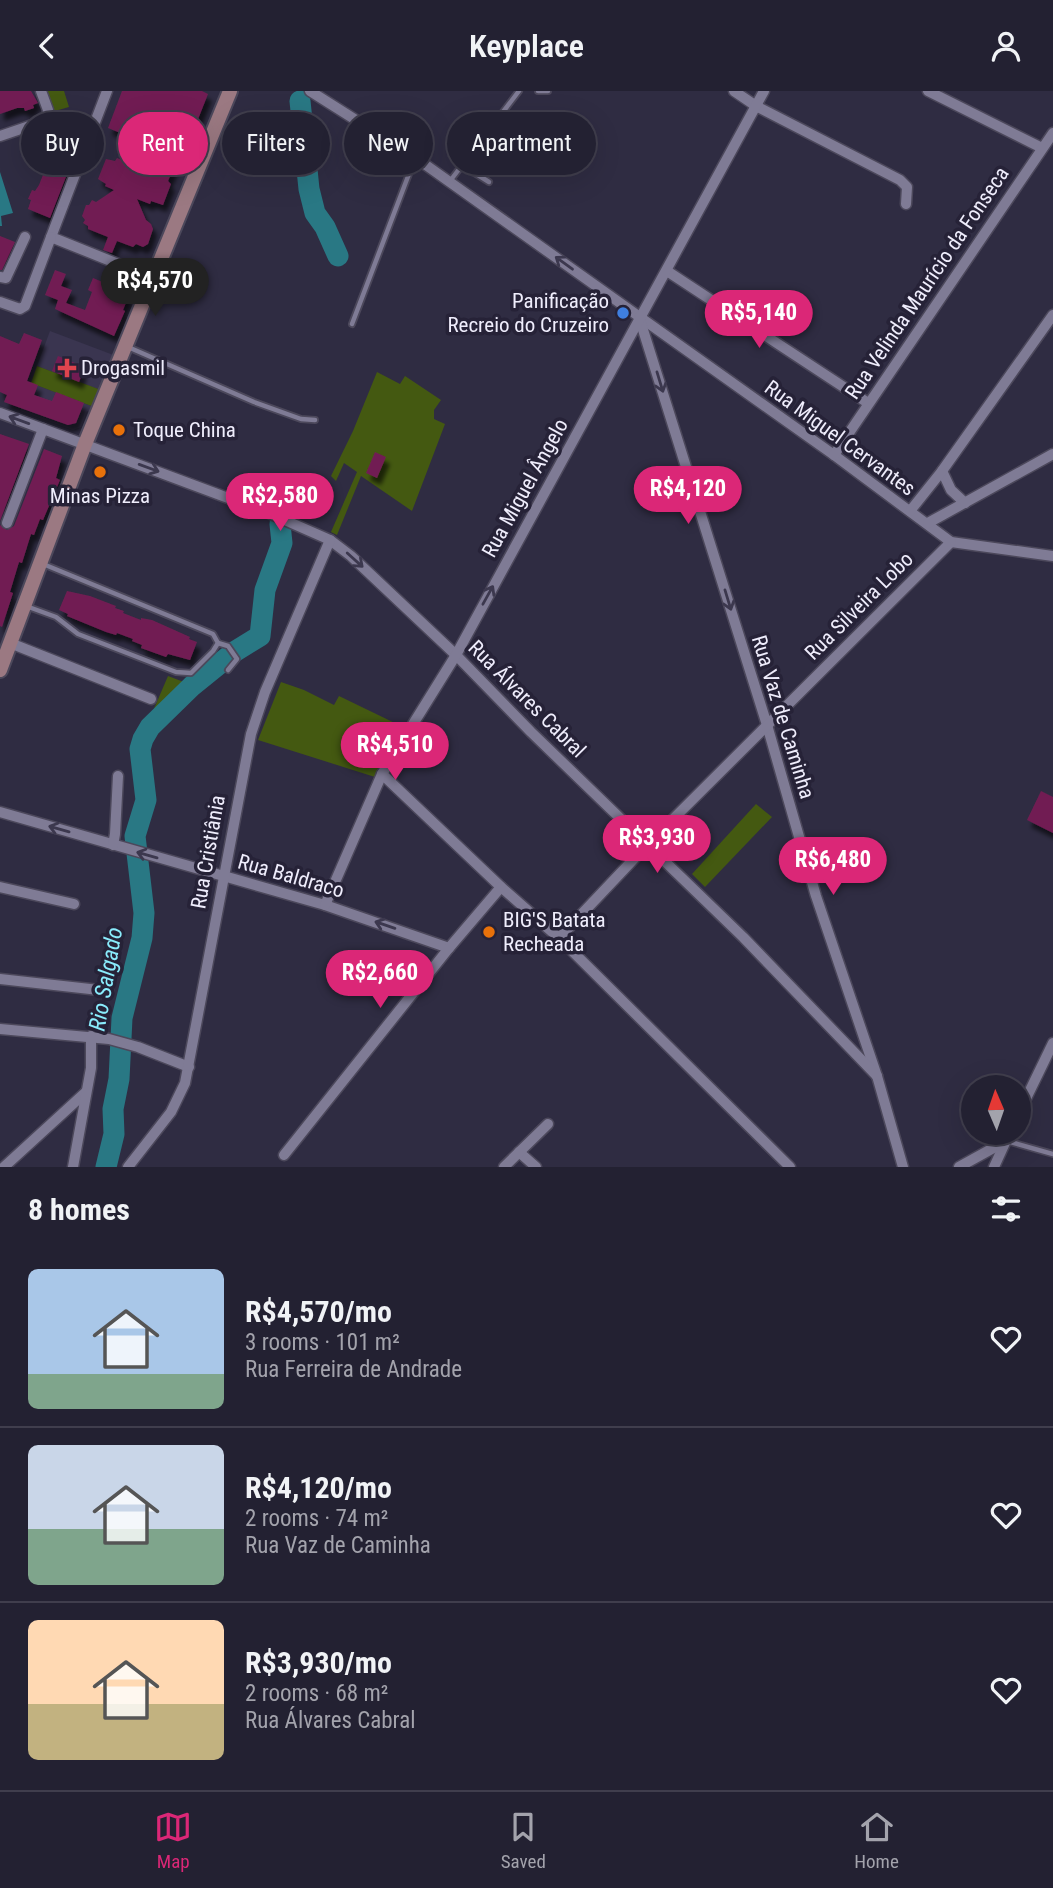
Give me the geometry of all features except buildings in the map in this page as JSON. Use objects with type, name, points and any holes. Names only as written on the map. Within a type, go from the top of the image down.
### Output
[{"type":"street","points":[[0,135],[47,120],[48,110],[41,91]]},
{"type":"street","points":[[0,302],[20,309],[25,306],[107,91]]},
{"type":"street","points":[[0,670],[85,444],[230,91]]},
{"type":"street","name":"Rua Miguel Cervantes","points":[[310,91],[344,112]]},
{"type":"street","points":[[734,91],[756,106],[900,180],[907,187],[906,204]]},
{"type":"street","name":"Rua Miguel Ângelo","points":[[325,905],[382,774],[456,655],[764,91]]},
{"type":"street","points":[[928,91],[1042,148]]},
{"type":"street","name":"Rua Velinda Maurício da Fonseca","points":[[834,456],[1053,133]]},
{"type":"street","name":"Rua Miguel Cervantes","points":[[433,170],[951,542]]},
{"type":"street","points":[[0,277],[6,278],[10,272],[25,237]]},
{"type":"street","points":[[51,237],[153,278]]},
{"type":"street","points":[[667,271],[868,403]]},
{"type":"street","points":[[909,511],[942,471],[1053,315]]},
{"type":"street","name":"Rua Vaz de Caminha","points":[[639,317],[767,725],[816,896],[877,1076],[904,1167]]},
{"type":"street","name":"Rua Álvares Cabral","points":[[0,413],[297,523],[330,540],[351,556],[456,655],[530,732],[648,843],[782,976],[877,1076]]},
{"type":"street","points":[[8,523],[43,429]]},
{"type":"street","points":[[928,523],[1053,454]]},
{"type":"street","points":[[942,471],[951,490],[965,503]]},
{"type":"street","name":"Rua Cristiânia","points":[[128,1167],[175,1106],[189,1067],[246,755],[255,721],[330,540]]},
{"type":"street","points":[[951,542],[1053,556]]},
{"type":"street","name":"Rua Silveira Lobo","points":[[559,938],[648,843],[951,542]]},
{"type":"street","points":[[10,643],[151,699]]},
{"type":"street","points":[[382,774],[559,938],[790,1167]]},
{"type":"street","points":[[115,846],[118,776]]},
{"type":"street","name":"Rua Baldraco","points":[[0,812],[325,905],[449,948]]},
{"type":"street","points":[[0,887],[74,904]]},
{"type":"street","points":[[284,1155],[501,887]]},
{"type":"street","points":[[0,979],[108,991]]},
{"type":"street","points":[[0,1029],[109,1039],[189,1067]]},
{"type":"street","points":[[73,1167],[90,1068],[91,1036]]},
{"type":"street","points":[[1031,1092],[1049,1060],[1053,1043]]},
{"type":"street","points":[[4,1167],[86,1093]]},
{"type":"street","points":[[504,1167],[548,1124]]},
{"type":"street","points":[[959,1167],[995,1145]]},
{"type":"street","points":[[994,1167],[1004,1145]]},
{"type":"street","points":[[519,1153],[536,1167]]},
{"type":"lane","points":[[503,112],[519,91]]},
{"type":"lane","points":[[538,91],[548,91]]},
{"type":"lane","points":[[352,324],[409,175]]},
{"type":"lane","points":[[449,182],[454,175]]},
{"type":"lane","points":[[478,175],[489,182]]},
{"type":"lane","points":[[125,346],[254,402],[308,421],[315,420]]},
{"type":"lane","points":[[40,563],[213,634],[218,643],[228,646],[236,657],[228,670]]},
{"type":"lane","points":[[25,605],[56,617],[78,634],[176,672],[191,673],[218,643]]},
{"type":"lane","points":[[1029,1145],[1053,1154]]},
{"type":"shaded area","points":[[0,172],[13,213],[1,216],[2,226],[0,226]]},
{"type":"shaded area","points":[[50,331],[116,356],[103,391],[37,366]]},
{"type":"shaded area","points":[[31,383],[94,407],[92,413],[87,411],[81,427],[73,430],[20,411]]},
{"type":"green space","points":[[41,91],[64,91],[69,107],[48,112]]},
{"type":"green space","points":[[37,366],[101,390],[94,407],[31,383]]},
{"type":"green space","points":[[377,372],[400,384],[405,376],[441,400],[434,410],[434,419],[445,424],[412,511],[361,476],[337,535],[331,532],[357,472],[344,463],[336,481],[331,476]]},
{"type":"green space","points":[[168,676],[197,687],[173,716],[169,715],[144,744],[144,758],[148,759],[148,782],[152,796],[141,827],[140,842],[133,840],[144,796],[141,795],[137,758],[130,755],[144,724],[147,725]]},
{"type":"green space","points":[[281,682],[334,705],[339,696],[401,726],[375,777],[258,740]]},
{"type":"green space","points":[[756,804],[772,817],[705,887],[692,874]]},
{"type":"waterway","name":"Rio Salgado","points":[[300,101],[309,189],[315,213],[325,227],[338,256]]},
{"type":"waterway","name":"Rio Salgado","points":[[106,1167],[114,1134],[113,1109],[119,1079],[122,1018],[142,938],[144,913],[135,836],[146,800],[140,749],[150,727],[192,686],[234,652],[260,636],[265,590],[282,543],[280,524]]},
{"type":"place","name":"Panificação Recreio do Cruzeiro","points":[[623,313]]},
{"type":"place","name":"Drogasmil","points":[[67,368]]},
{"type":"place","name":"Toque China","points":[[119,430]]},
{"type":"place","name":"Minas Pizza","points":[[100,472]]},
{"type":"place","name":"BIG'S Batata Recheada","points":[[489,932]]}]
